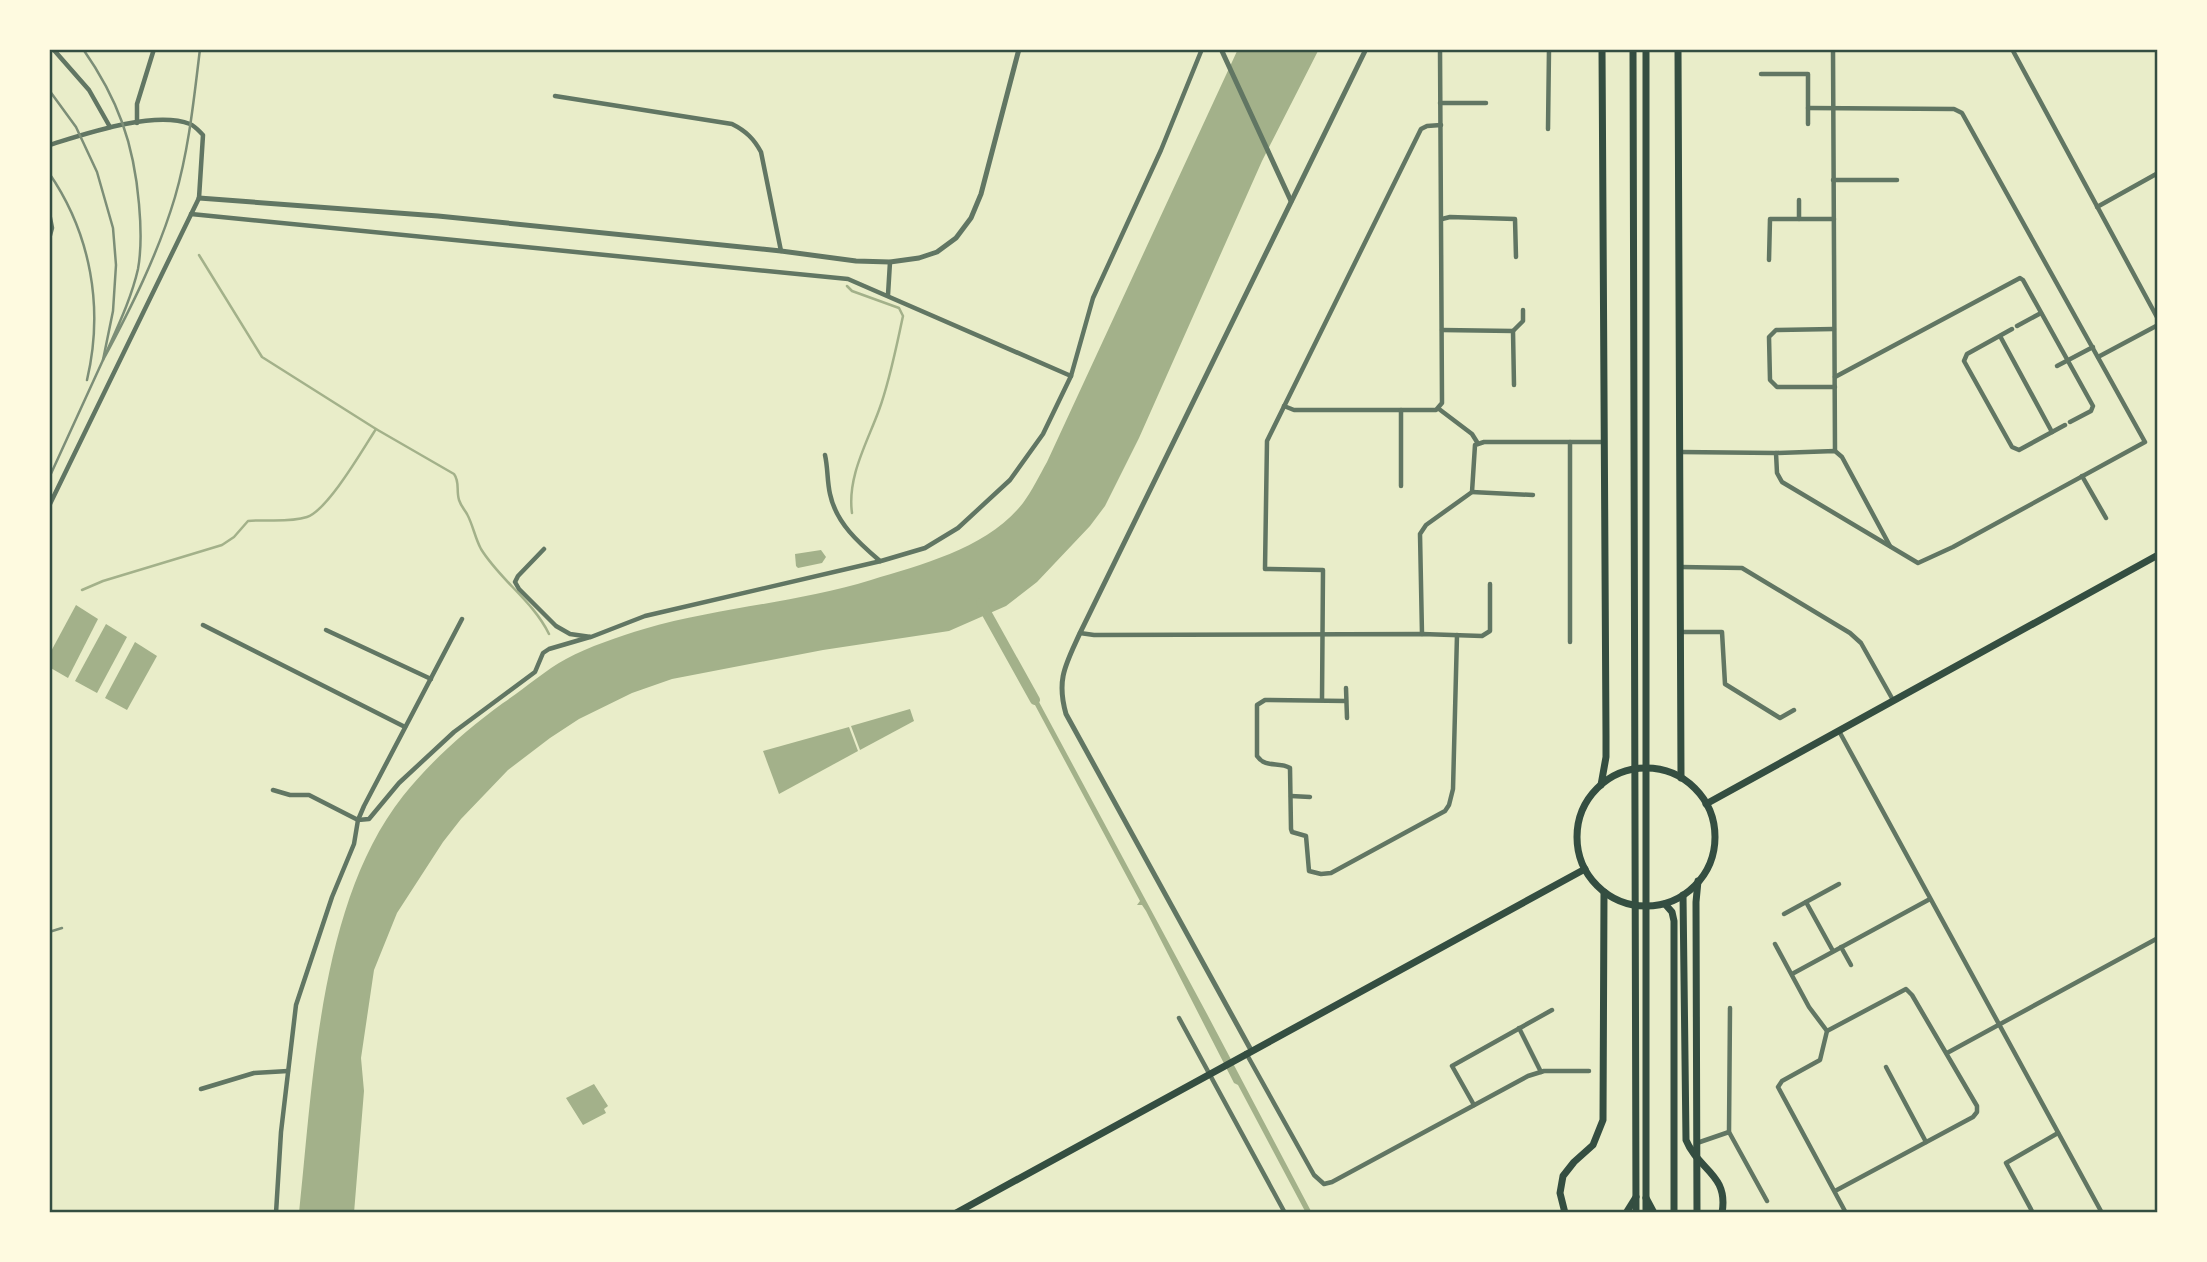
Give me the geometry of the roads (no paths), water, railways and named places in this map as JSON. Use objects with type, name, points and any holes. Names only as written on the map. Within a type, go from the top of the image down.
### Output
[{"type":"main road","points":[[1601,785],[1606,757],[1602,49]]},
{"type":"main road","points":[[1633,49],[1636,1213]]},
{"type":"main road","points":[[1646,49],[1644,336],[1647,1213]]},
{"type":"main road","points":[[1678,49],[1681,778]]},
{"type":"main road","points":[[1706,804],[2158,555]]},
{"type":"main road","points":[[1636,769],[1659,770],[1681,778],[1706,804],[1714,825],[1715,848],[1707,868],[1683,895],[1665,904],[1634,905],[1613,898],[1604,892],[1585,869],[1577,844],[1578,821],[1588,800],[1601,785],[1614,776],[1636,769]]},
{"type":"main road","points":[[956,1213],[1585,869]]},
{"type":"main road","points":[[1697,1213],[1698,881]]},
{"type":"main road","points":[[1565,1213],[1560,1193],[1563,1176],[1593,1145],[1603,1120],[1604,892]]},
{"type":"main road","points":[[1683,895],[1686,1140],[1695,1156],[1718,1181],[1724,1198],[1722,1213]]},
{"type":"main road","points":[[1665,904],[1672,912],[1674,921],[1674,1213]]},
{"type":"main road","points":[[1626,1213],[1636,1197]]},
{"type":"main road","points":[[1646,1198],[1654,1213]]},
{"type":"street","points":[[53,49],[89,90],[110,127]]},
{"type":"street","points":[[137,123],[137,104],[154,49]]},
{"type":"street","points":[[199,198],[438,216],[856,261],[890,262],[919,258],[937,252],[957,238],[971,218],[981,194],[1018,49]]},
{"type":"street","points":[[273,790],[290,795],[309,795],[358,820],[369,819],[399,783],[454,732],[535,672],[543,653],[646,616],[881,561],[925,548],[958,528],[1010,480],[1036,445],[1071,376],[1093,298],[1161,150],[1202,49]]},
{"type":"street","points":[[1221,49],[1291,201]]},
{"type":"street","points":[[1366,49],[1080,633],[1060,683],[1066,714],[1314,1175],[1324,1184],[1528,1076],[1541,1072],[1589,1071]]},
{"type":"street","points":[[1438,409],[1442,403],[1440,49]]},
{"type":"street","points":[[1548,129],[1549,49]]},
{"type":"street","points":[[1833,49],[1835,451]]},
{"type":"street","points":[[2012,49],[2158,319]]},
{"type":"street","points":[[1761,74],[1808,74],[1808,124]]},
{"type":"street","points":[[555,96],[732,124],[741,129],[753,139],[761,152],[781,251]]},
{"type":"street","points":[[1440,103],[1486,103]]},
{"type":"street","points":[[1776,453],[1777,472],[1782,482],[1913,561],[1923,562],[2145,442],[1962,113],[1954,109],[1808,108]]},
{"type":"street","points":[[49,145],[110,127],[166,120],[190,124],[203,135],[199,198],[49,506]]},
{"type":"street","points":[[1322,700],[1323,570],[1265,569],[1267,441],[1421,129],[1441,125]]},
{"type":"street","points":[[2097,207],[2158,173]]},
{"type":"street","points":[[1833,180],[1898,180]]},
{"type":"street","points":[[1799,200],[1799,219]]},
{"type":"street","points":[[49,213],[52,229],[49,239]]},
{"type":"street","points":[[191,214],[848,279],[1071,376]]},
{"type":"street","points":[[1442,219],[1515,219],[1516,257]]},
{"type":"street","points":[[1769,260],[1770,219],[1834,219]]},
{"type":"street","points":[[888,295],[890,262]]},
{"type":"street","points":[[1835,377],[2017,278],[2024,280],[2093,406],[2091,411],[2019,450],[2012,447],[1964,361],[1968,354],[2041,313]]},
{"type":"street","points":[[1442,330],[1513,331],[1523,321],[1523,310]]},
{"type":"street","points":[[2098,357],[2158,325]]},
{"type":"street","points":[[1834,329],[1776,330],[1769,337],[1770,380],[1773,384],[1777,387],[1835,387]]},
{"type":"street","points":[[1513,331],[1514,385]]},
{"type":"street","points":[[2000,336],[2052,432]]},
{"type":"street","points":[[2057,366],[2092,347]]},
{"type":"street","points":[[1284,406],[1294,410],[1438,409],[1472,435],[1477,442]]},
{"type":"street","points":[[1401,410],[1401,486]]},
{"type":"street","points":[[1477,442],[1604,442]]},
{"type":"street","points":[[1472,492],[1473,448],[1477,442]]},
{"type":"street","points":[[1570,442],[1570,642]]},
{"type":"street","points":[[1680,452],[1835,451],[1842,457],[1890,546]]},
{"type":"street","points":[[825,455],[830,494],[836,511],[849,532],[881,561]]},
{"type":"street","points":[[2082,476],[2106,519]]},
{"type":"street","points":[[1422,634],[1420,534],[1426,525],[1472,492],[1533,495]]},
{"type":"street","points":[[544,549],[518,576],[516,582],[519,589],[556,626],[570,634],[591,637]]},
{"type":"street","points":[[1681,567],[1742,568],[1850,634],[1861,643],[1893,700]]},
{"type":"street","points":[[1080,633],[1482,636],[1490,631],[1490,584]]},
{"type":"street","points":[[276,1213],[281,1132],[296,1005],[302,984],[332,897],[354,844],[358,820],[462,619]]},
{"type":"street","points":[[203,625],[405,727]]},
{"type":"street","points":[[326,631],[431,679]]},
{"type":"street","points":[[1681,632],[1722,632],[1725,684],[1780,718],[1794,710]]},
{"type":"street","points":[[1346,701],[1265,700],[1257,705],[1257,756],[1266,765],[1286,765],[1290,768],[1291,829],[1292,832],[1306,836],[1309,871],[1321,874],[1331,873],[1444,811],[1449,805],[1453,789],[1457,635]]},
{"type":"street","points":[[1346,688],[1347,718]]},
{"type":"street","points":[[1838,730],[2102,1213]]},
{"type":"street","points":[[1291,796],[1310,797]]},
{"type":"street","points":[[1784,914],[1839,884]]},
{"type":"street","points":[[1792,974],[1930,899]]},
{"type":"street","points":[[1806,902],[1833,951]]},
{"type":"street","points":[[1947,1053],[2158,938]]},
{"type":"street","points":[[1775,944],[1809,1007],[1827,1031]]},
{"type":"street","points":[[1841,947],[1851,965]]},
{"type":"street","points":[[1835,1191],[1973,1117],[1977,1112],[1977,1106],[1947,1053],[1906,989],[1827,1031],[1820,1060],[1782,1081],[1778,1087],[1846,1213]]},
{"type":"street","points":[[1730,1008],[1729,1132],[1767,1201]]},
{"type":"street","points":[[1474,1105],[1452,1066],[1552,1010]]},
{"type":"street","points":[[1179,1018],[1285,1213]]},
{"type":"street","points":[[1519,1028],[1541,1072]]},
{"type":"street","points":[[1886,1067],[1926,1142]]},
{"type":"street","points":[[201,1089],[254,1073],[288,1071]]},
{"type":"street","points":[[1697,1143],[1729,1132]]},
{"type":"street","points":[[2033,1213],[2006,1163],[2058,1133]]},
{"type":"waterway","points":[[199,255],[262,357],[376,429],[454,474],[459,500],[481,549],[497,571],[534,611],[549,634]]},
{"type":"waterway","points":[[847,286],[852,291],[899,308],[903,316],[879,410],[855,473],[852,513]]},
{"type":"waterway","points":[[82,590],[103,581],[222,545],[234,537],[248,521],[307,517],[335,491],[376,429]]},
{"type":"waterway","points":[[981,603],[1035,700]]},
{"type":"railway","points":[[83,49],[106,86],[122,123],[137,182],[140,220],[140,253],[135,281],[103,360],[143,280],[175,197],[187,142],[200,49]]},
{"type":"railway","points":[[49,90],[76,127],[97,172],[113,228],[116,265],[113,311],[103,360],[49,478]]},
{"type":"railway","points":[[49,173],[75,221],[90,272],[94,326],[87,380]]},
{"type":"railway","points":[[49,932],[62,928]]}]
